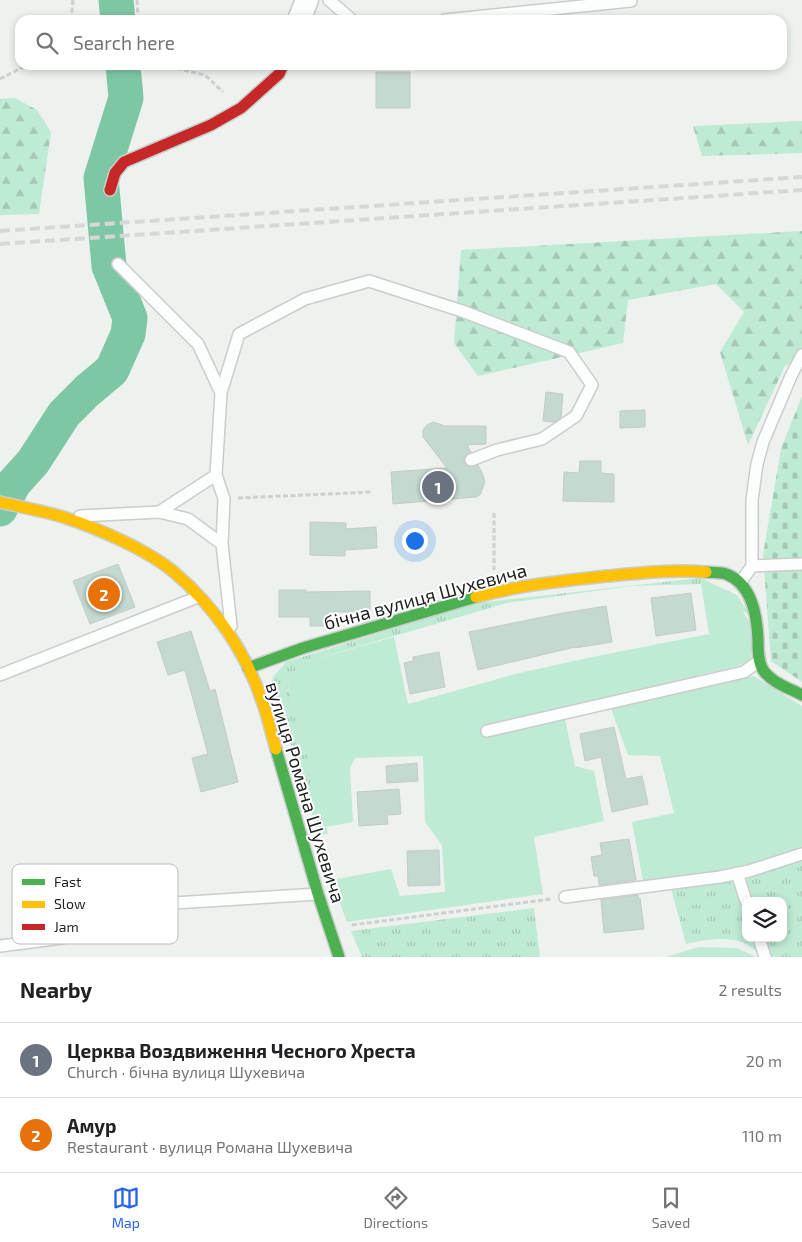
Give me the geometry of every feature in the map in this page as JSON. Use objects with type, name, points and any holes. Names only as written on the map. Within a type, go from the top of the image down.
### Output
[{"type":"street","points":[[301,15],[307,0]]},
{"type":"street","points":[[110,190],[115,173],[124,162],[211,125],[242,108],[279,74],[281,70]]},
{"type":"street","name":"вулиця Романа Шухевича","points":[[0,502],[63,516],[130,544],[174,572],[200,597],[232,638],[262,700],[318,894],[339,957]]},
{"type":"street","name":"бічна вулиця Шухевича","points":[[248,668],[303,648],[494,592],[542,583],[642,573],[697,571],[725,574],[740,583]]},
{"type":"street","points":[[740,583],[748,593],[754,608],[759,661],[764,671],[773,680],[802,695]]},
{"type":"lane","points":[[329,0],[346,15]]},
{"type":"lane","points":[[494,15],[631,1]]},
{"type":"lane","points":[[118,264],[198,344],[222,393]]},
{"type":"lane","points":[[232,638],[222,544],[224,499],[216,475],[222,393],[239,334],[305,299],[370,281],[462,312],[569,352],[592,385],[576,416],[542,439],[497,450],[471,460]]},
{"type":"lane","points":[[740,583],[752,566],[752,500],[757,464],[770,425],[802,355]]},
{"type":"lane","points":[[159,512],[216,475]]},
{"type":"lane","points":[[63,516],[159,512],[188,519],[222,544]]},
{"type":"lane","points":[[752,566],[802,564]]},
{"type":"lane","points":[[0,676],[200,597]]},
{"type":"lane","points":[[487,731],[744,672],[759,661]]},
{"type":"lane","points":[[565,897],[720,877],[802,854]]},
{"type":"lane","points":[[737,873],[745,897]]},
{"type":"lane","points":[[178,903],[318,894]]},
{"type":"lane","points":[[760,942],[765,957]]},
{"type":"lane","points":[[0,946],[16,944]]},
{"type":"path","points":[[72,15],[73,0]]},
{"type":"path","points":[[137,0],[138,15]]},
{"type":"path","points":[[0,79],[17,70]]},
{"type":"path","points":[[184,70],[205,75],[242,108]]},
{"type":"path","points":[[224,499],[372,492]]},
{"type":"path","points":[[494,513],[494,592]]},
{"type":"path","points":[[329,928],[565,897]]},
{"type":"green space","points":[[15,98],[37,110],[51,132],[39,214],[0,215],[0,99]]},
{"type":"green space","points":[[802,121],[802,153],[702,156],[693,126]]},
{"type":"green space","points":[[802,231],[802,357],[785,366],[748,445],[720,352],[744,312],[716,284],[628,300],[623,343],[478,376],[454,343],[461,250]]},
{"type":"green space","points":[[802,396],[802,682],[771,661],[763,555],[781,449]]},
{"type":"green space","points":[[700,578],[737,595],[750,615],[701,584],[632,586],[507,603],[302,663],[288,683],[328,834],[323,834],[317,830],[272,688],[273,677],[286,662],[476,603]]},
{"type":"green space","points":[[701,584],[720,588],[738,602],[753,629],[751,660],[738,666],[482,727],[484,737],[565,719],[575,766],[594,771],[604,821],[534,837],[543,894],[347,922],[331,880],[391,869],[400,896],[445,892],[442,845],[425,822],[423,756],[355,758],[350,768],[353,822],[325,827],[288,682],[302,663],[394,637],[408,704],[515,674],[709,634]]},
{"type":"green space","points":[[754,676],[802,706],[802,847],[751,865],[720,873],[643,881],[632,822],[674,813],[660,756],[628,755],[611,709]]},
{"type":"green space","points":[[802,859],[802,957],[771,957],[766,942],[787,942],[787,897],[752,897],[745,877]]},
{"type":"green space","points":[[731,879],[742,908],[742,942],[755,942],[759,953],[744,943],[729,939],[706,940],[686,944],[671,888]]},
{"type":"green space","points":[[534,908],[540,957],[362,957],[351,931]]},
{"type":"green space","points":[[699,947],[737,948],[756,957],[666,957]]},
{"type":"building","points":[[376,72],[410,72],[410,108],[376,108]]},
{"type":"building","points":[[546,392],[563,394],[561,417],[554,422],[543,421]]},
{"type":"building","points":[[645,410],[645,427],[620,428],[620,411]]},
{"type":"building","points":[[433,422],[445,426],[486,426],[486,444],[467,445],[471,452],[464,459],[464,463],[469,467],[478,465],[483,475],[485,482],[480,495],[476,497],[393,504],[391,472],[447,468],[423,437],[423,430]]},
{"type":"building","points":[[580,461],[601,461],[601,473],[614,474],[614,502],[563,501],[564,472],[579,473]]},
{"type":"building","points":[[310,522],[346,523],[346,529],[376,527],[377,548],[345,550],[345,556],[310,555]]},
{"type":"building","points":[[118,564],[135,607],[90,624],[73,581]]},
{"type":"building","points":[[279,590],[306,590],[306,592],[370,591],[370,612],[331,612],[330,624],[310,626],[310,617],[279,617]]},
{"type":"building","points":[[691,593],[696,630],[656,636],[651,598]]},
{"type":"building","points":[[606,606],[612,642],[575,647],[478,670],[469,632]]},
{"type":"building","points":[[191,631],[210,691],[215,689],[238,782],[201,792],[192,758],[208,754],[185,670],[168,675],[157,642]]},
{"type":"building","points":[[439,652],[445,687],[410,694],[404,663],[413,661],[413,657]]},
{"type":"building","points":[[614,727],[626,779],[642,776],[648,804],[612,812],[601,757],[585,761],[580,734]]},
{"type":"building","points":[[417,763],[418,781],[387,783],[386,766]]},
{"type":"building","points":[[399,789],[401,814],[387,815],[388,824],[359,826],[357,792]]},
{"type":"building","points":[[629,839],[636,880],[599,885],[598,876],[594,876],[591,857],[602,855],[600,843]]},
{"type":"building","points":[[439,850],[440,885],[408,886],[407,851]]},
{"type":"building","points":[[638,895],[644,929],[604,933],[601,900]]},
{"type":"waterway","points":[[116,0],[118,15]]},
{"type":"waterway","points":[[0,509],[14,483],[33,462],[64,414],[112,370],[128,334],[130,318],[109,266],[101,178],[126,98],[123,70]]},
{"type":"railway","points":[[0,231],[802,177]]},
{"type":"railway","points":[[0,244],[802,190]]},
{"type":"traffic: fast","points":[[706,572],[726,574],[742,585],[754,611],[760,663],[763,670],[776,682],[802,695]]},
{"type":"traffic: fast","points":[[248,668],[303,648],[476,597]]},
{"type":"traffic: fast","points":[[276,749],[318,894],[339,957]]},
{"type":"traffic: slow","points":[[0,502],[55,515],[91,527],[137,548],[175,573],[203,600],[238,648],[255,683],[276,749]]},
{"type":"traffic: slow","points":[[476,597],[525,586],[607,576],[669,571],[706,572]]},
{"type":"traffic: jam","points":[[110,190],[115,173],[124,162],[211,125],[241,108],[279,74],[281,70]]},
{"type":"place","name":"Церква Воздвиження Чесного Хреста","points":[[438,487]]},
{"type":"place","name":"Амур","points":[[104,594]]}]
